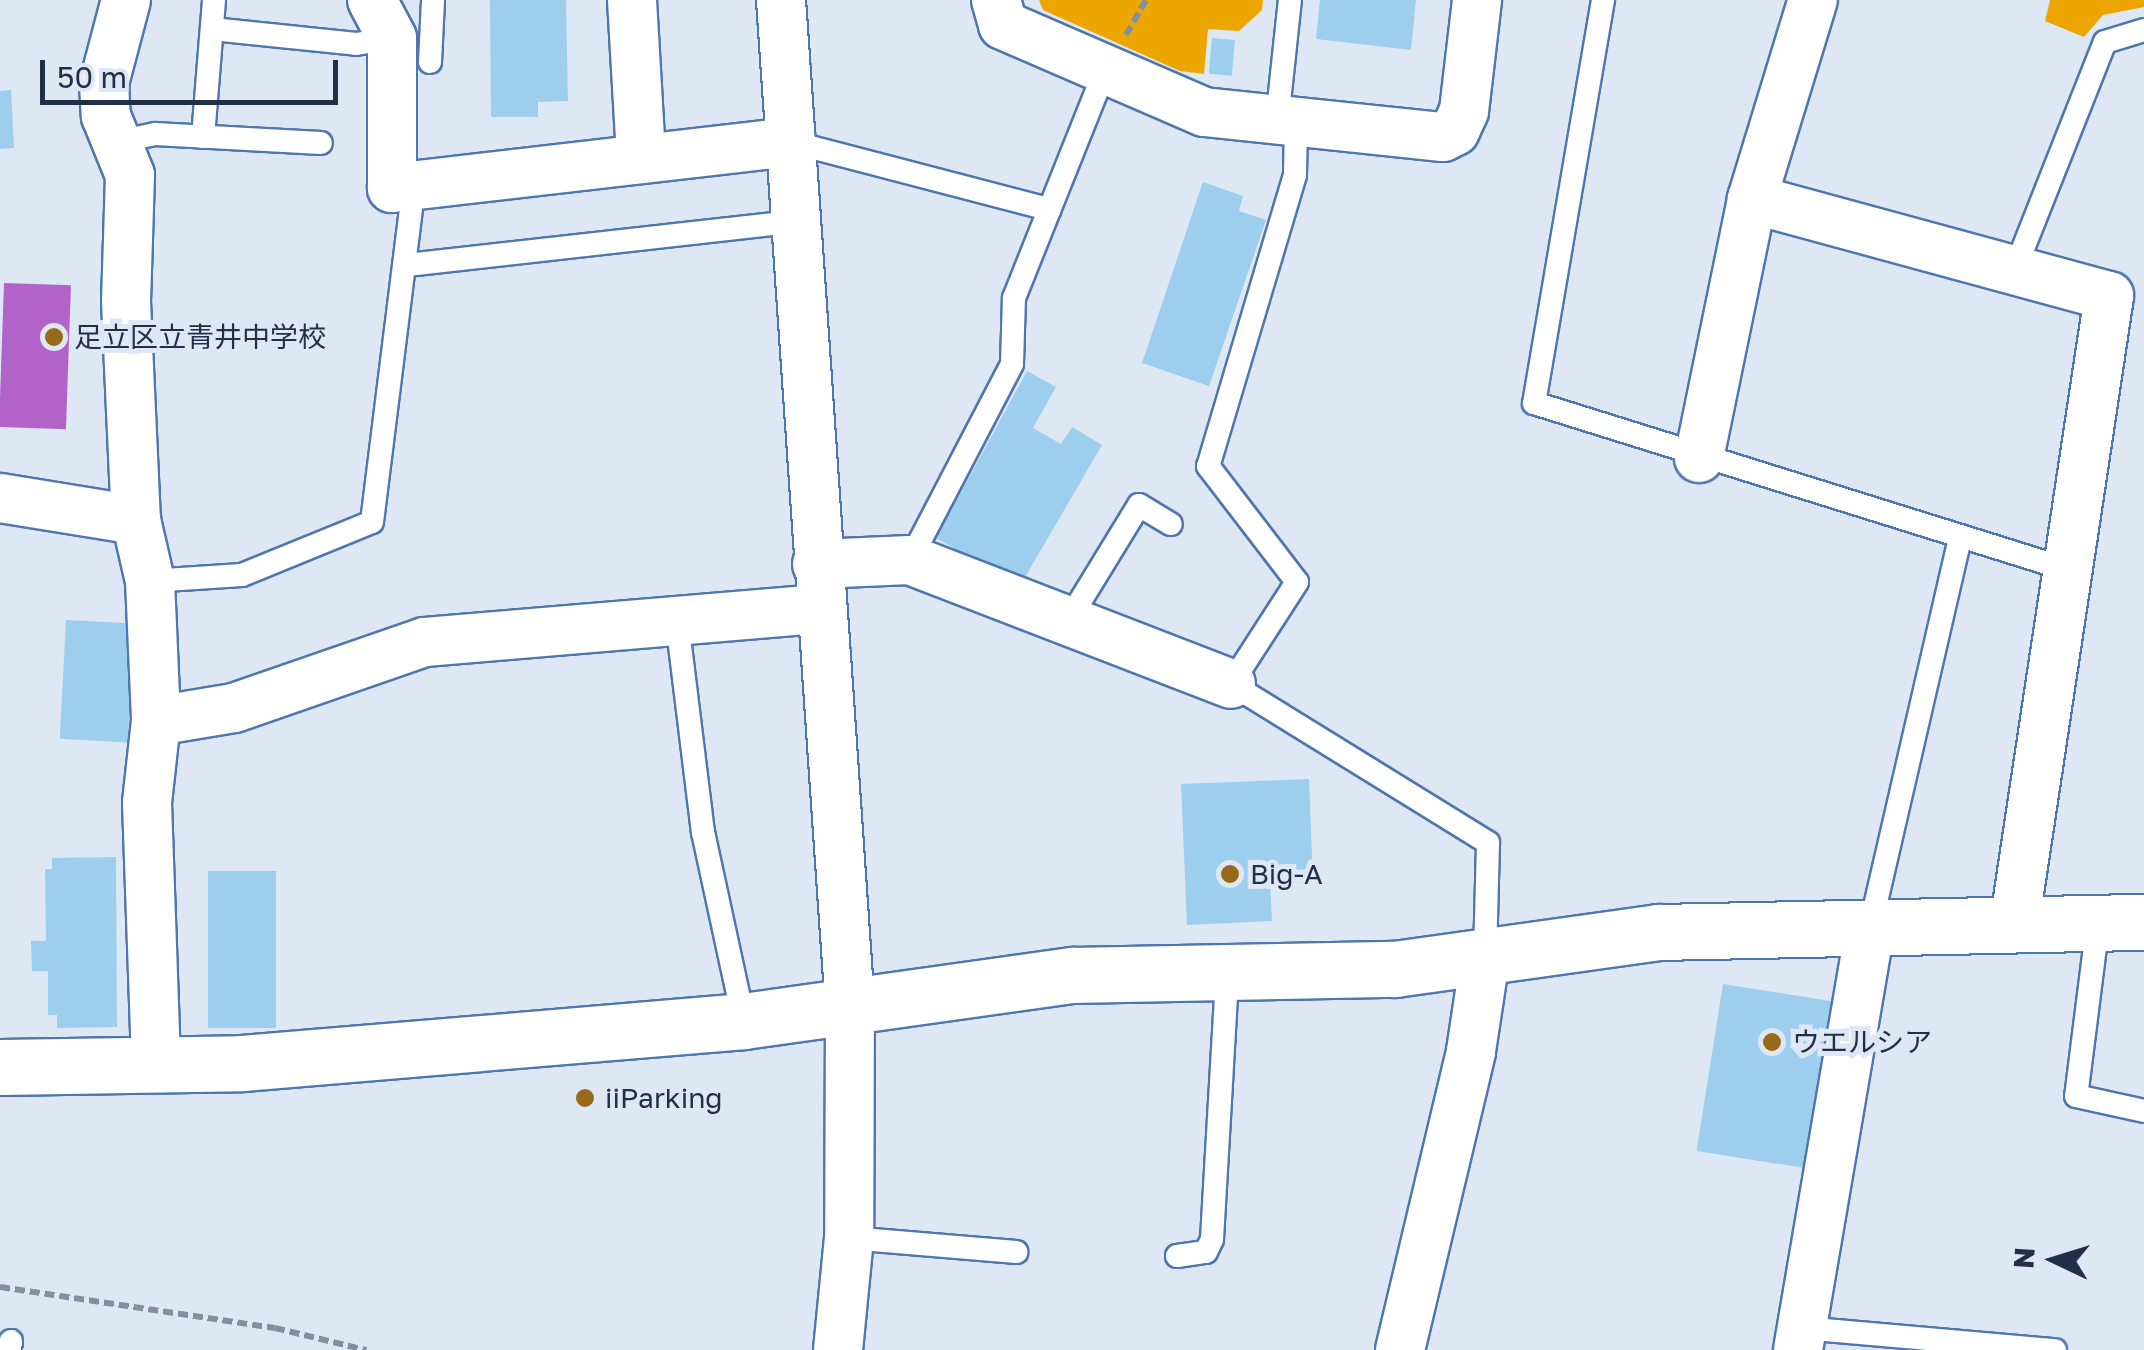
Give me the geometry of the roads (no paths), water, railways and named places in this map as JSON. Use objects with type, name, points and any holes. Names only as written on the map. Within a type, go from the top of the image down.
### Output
[{"type":"street","points":[[126,0],[104,83],[117,142],[130,175],[126,301],[136,520],[150,581],[156,721],[147,803],[156,1067]]},
{"type":"street","points":[[632,0],[641,158]]},
{"type":"street","points":[[781,0],[818,586],[850,1007],[849,1238],[838,1350]]},
{"type":"street","points":[[996,0],[1003,25],[1204,112],[1443,136],[1455,132],[1464,110],[1477,0]]},
{"type":"street","points":[[1698,458],[1752,198],[1814,0]]},
{"type":"street","points":[[398,34],[388,165],[392,188],[791,142]]},
{"type":"street","points":[[1752,198],[2109,296],[2075,545],[2066,569],[2014,926]]},
{"type":"street","points":[[0,498],[136,520]]},
{"type":"street","points":[[156,721],[234,708],[426,642],[677,621],[910,560],[1231,684]]},
{"type":"street","points":[[0,1067],[156,1067],[744,1021],[1040,978],[1395,969],[1658,932],[2121,923]]},
{"type":"street","points":[[1800,1339],[1870,928]]},
{"type":"street","points":[[1400,1350],[1471,1051],[1485,958]]},
{"type":"lane","points":[[202,137],[214,0]]},
{"type":"lane","points":[[212,30],[356,44],[398,34],[432,0]]},
{"type":"lane","points":[[1290,0],[1287,121],[1296,175],[1208,466],[1297,582],[1231,684],[1488,842],[1485,958]]},
{"type":"lane","points":[[1603,0],[1534,404],[2066,569]]},
{"type":"lane","points":[[2015,269],[2105,42],[2144,30]]},
{"type":"lane","points":[[910,560],[1012,364],[1014,298],[1106,70]]},
{"type":"lane","points":[[117,142],[155,134],[321,143]]},
{"type":"lane","points":[[791,142],[1049,209]]},
{"type":"lane","points":[[150,581],[242,575],[372,522],[414,186]]},
{"type":"lane","points":[[407,265],[797,222]]},
{"type":"lane","points":[[1068,621],[1138,505],[1171,524]]},
{"type":"lane","points":[[1870,928],[1960,537]]},
{"type":"lane","points":[[677,621],[703,832],[744,1021]]},
{"type":"lane","points":[[2121,923],[2076,1096],[2144,1111]]},
{"type":"lane","points":[[1177,1256],[1206,1252],[1212,1238],[1228,976]]},
{"type":"lane","points":[[849,1238],[1016,1252]]},
{"type":"lane","points":[[1800,1339],[2056,1350]]},
{"type":"place","name":"足立区立青井中学校","points":[[54,337]]},
{"type":"place","name":"Big-A","points":[[1230,874]]},
{"type":"place","name":"ウエルシア","points":[[1772,1042]]},
{"type":"place","name":"iiParking","points":[[585,1098]]}]
